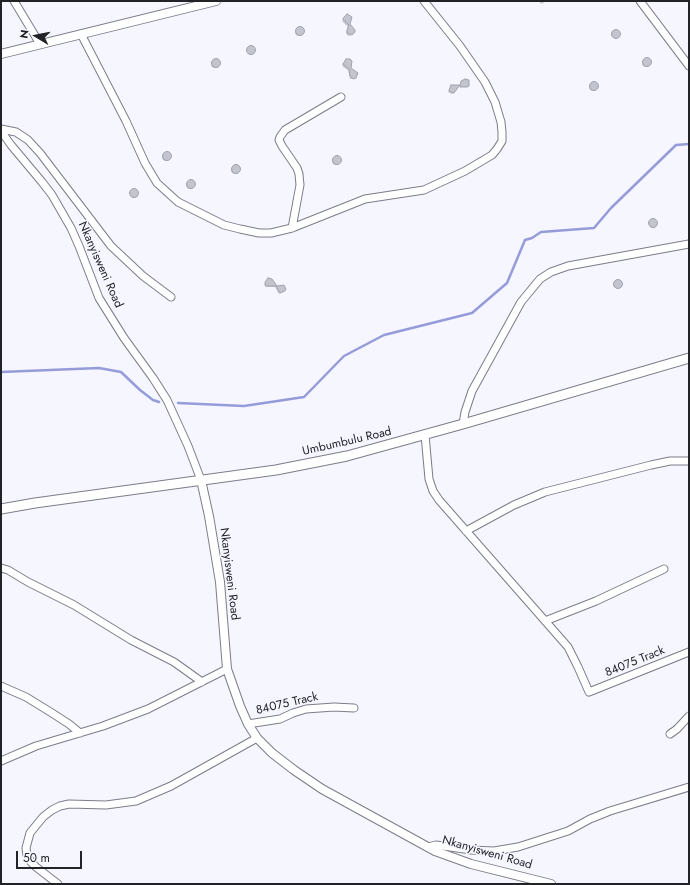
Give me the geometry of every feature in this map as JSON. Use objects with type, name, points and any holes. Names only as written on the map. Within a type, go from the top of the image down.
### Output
[{"type":"main road","name":"Umbumbulu Road","points":[[1,509],[276,470],[347,456],[425,435],[689,358]]},
{"type":"street","points":[[14,1],[40,44]]},
{"type":"street","points":[[1,54],[216,1]]},
{"type":"street","points":[[81,34],[145,163],[157,183],[178,202],[229,227],[259,233],[271,233],[292,228],[365,199],[420,192],[465,171],[492,155],[497,149],[502,141],[501,122],[488,89],[460,46],[424,1]]},
{"type":"street","points":[[640,1],[689,66]]},
{"type":"street","points":[[292,228],[300,185],[299,174],[297,168],[282,146],[280,137],[285,130],[341,97]]},
{"type":"street","points":[[1,130],[16,132],[22,135],[33,145],[111,246],[139,272],[170,297]]},
{"type":"street","name":"Nkanyisweni Road","points":[[1,130],[11,145],[52,195],[71,228],[82,252],[99,298],[124,338],[167,400],[188,446],[201,480],[209,516],[220,582],[226,669],[248,724],[257,738],[272,753],[322,789],[428,848],[471,864],[551,884]]},
{"type":"street","points":[[463,424],[468,401],[472,392],[521,302],[540,279],[551,272],[568,266],[689,244]]},
{"type":"street","points":[[425,435],[429,479],[433,492],[545,621],[596,601],[664,569]]},
{"type":"street","points":[[466,531],[514,505],[545,492],[651,464],[670,461],[689,461]]},
{"type":"street","points":[[1,568],[8,570],[28,582],[74,605],[131,640],[174,662],[202,682]]},
{"type":"street","name":"84075 Track","points":[[545,621],[574,656],[589,692],[689,652]]},
{"type":"street","points":[[1,761],[36,746],[103,726],[148,709],[226,669]]},
{"type":"street","points":[[1,686],[26,697],[70,724],[80,733]]},
{"type":"street","name":"84075 Track","points":[[248,724],[280,719],[306,709],[334,707],[354,708]]},
{"type":"street","points":[[670,734],[689,716]]},
{"type":"street","points":[[58,884],[30,862],[27,855],[26,848],[30,833],[42,817],[60,806],[69,804],[106,805],[136,801],[172,786],[257,738]]},
{"type":"street","points":[[428,848],[436,845],[471,850],[494,851],[518,847],[568,831],[590,819],[616,809],[689,787]]},
{"type":"building","points":[[347,14],[352,17],[350,24],[355,32],[352,35],[347,33],[349,25],[343,19]]},
{"type":"building","points":[[298,27],[302,27],[304,31],[302,35],[298,35],[296,33],[296,29]]},
{"type":"building","points":[[614,30],[618,30],[620,34],[618,38],[614,38],[612,36],[612,32]]},
{"type":"building","points":[[249,46],[253,46],[255,50],[253,54],[249,54],[247,52],[247,48]]},
{"type":"building","points":[[645,58],[649,58],[651,62],[649,66],[645,66],[643,64],[643,60]]},
{"type":"building","points":[[214,59],[218,59],[220,63],[218,67],[214,67],[212,65],[212,61]]},
{"type":"building","points":[[346,59],[350,59],[352,61],[351,68],[358,73],[356,78],[353,79],[350,76],[349,69],[343,64]]},
{"type":"building","points":[[465,79],[469,80],[469,86],[460,87],[461,81]]},
{"type":"building","points":[[592,82],[596,82],[598,86],[596,90],[592,90],[590,88],[590,84]]},
{"type":"building","points":[[451,85],[460,85],[454,93],[450,92],[449,90]]},
{"type":"building","points":[[165,152],[169,152],[171,156],[169,160],[165,160],[163,158],[163,154]]},
{"type":"building","points":[[335,156],[339,156],[341,160],[339,164],[335,164],[333,162],[333,158]]},
{"type":"building","points":[[234,165],[238,165],[240,169],[238,173],[234,173],[232,171],[232,167]]},
{"type":"building","points":[[189,180],[193,180],[195,184],[193,188],[189,188],[187,186],[187,182]]},
{"type":"building","points":[[132,189],[136,189],[138,193],[136,197],[132,197],[130,195],[130,191]]},
{"type":"building","points":[[651,219],[655,219],[657,223],[655,227],[651,227],[649,225],[649,221]]},
{"type":"building","points":[[268,278],[272,279],[277,286],[284,285],[286,289],[285,291],[280,293],[276,286],[266,286],[265,282]]},
{"type":"building","points":[[616,280],[620,280],[622,284],[620,288],[616,288],[614,286],[614,282]]},
{"type":"waterway","points":[[178,403],[244,406],[304,397],[344,356],[384,335],[472,313],[507,283],[525,240],[532,238],[541,232],[594,228],[611,208],[676,145],[689,144]]},
{"type":"waterway","points":[[1,372],[99,368],[121,372],[140,390],[153,400],[159,402]]}]
